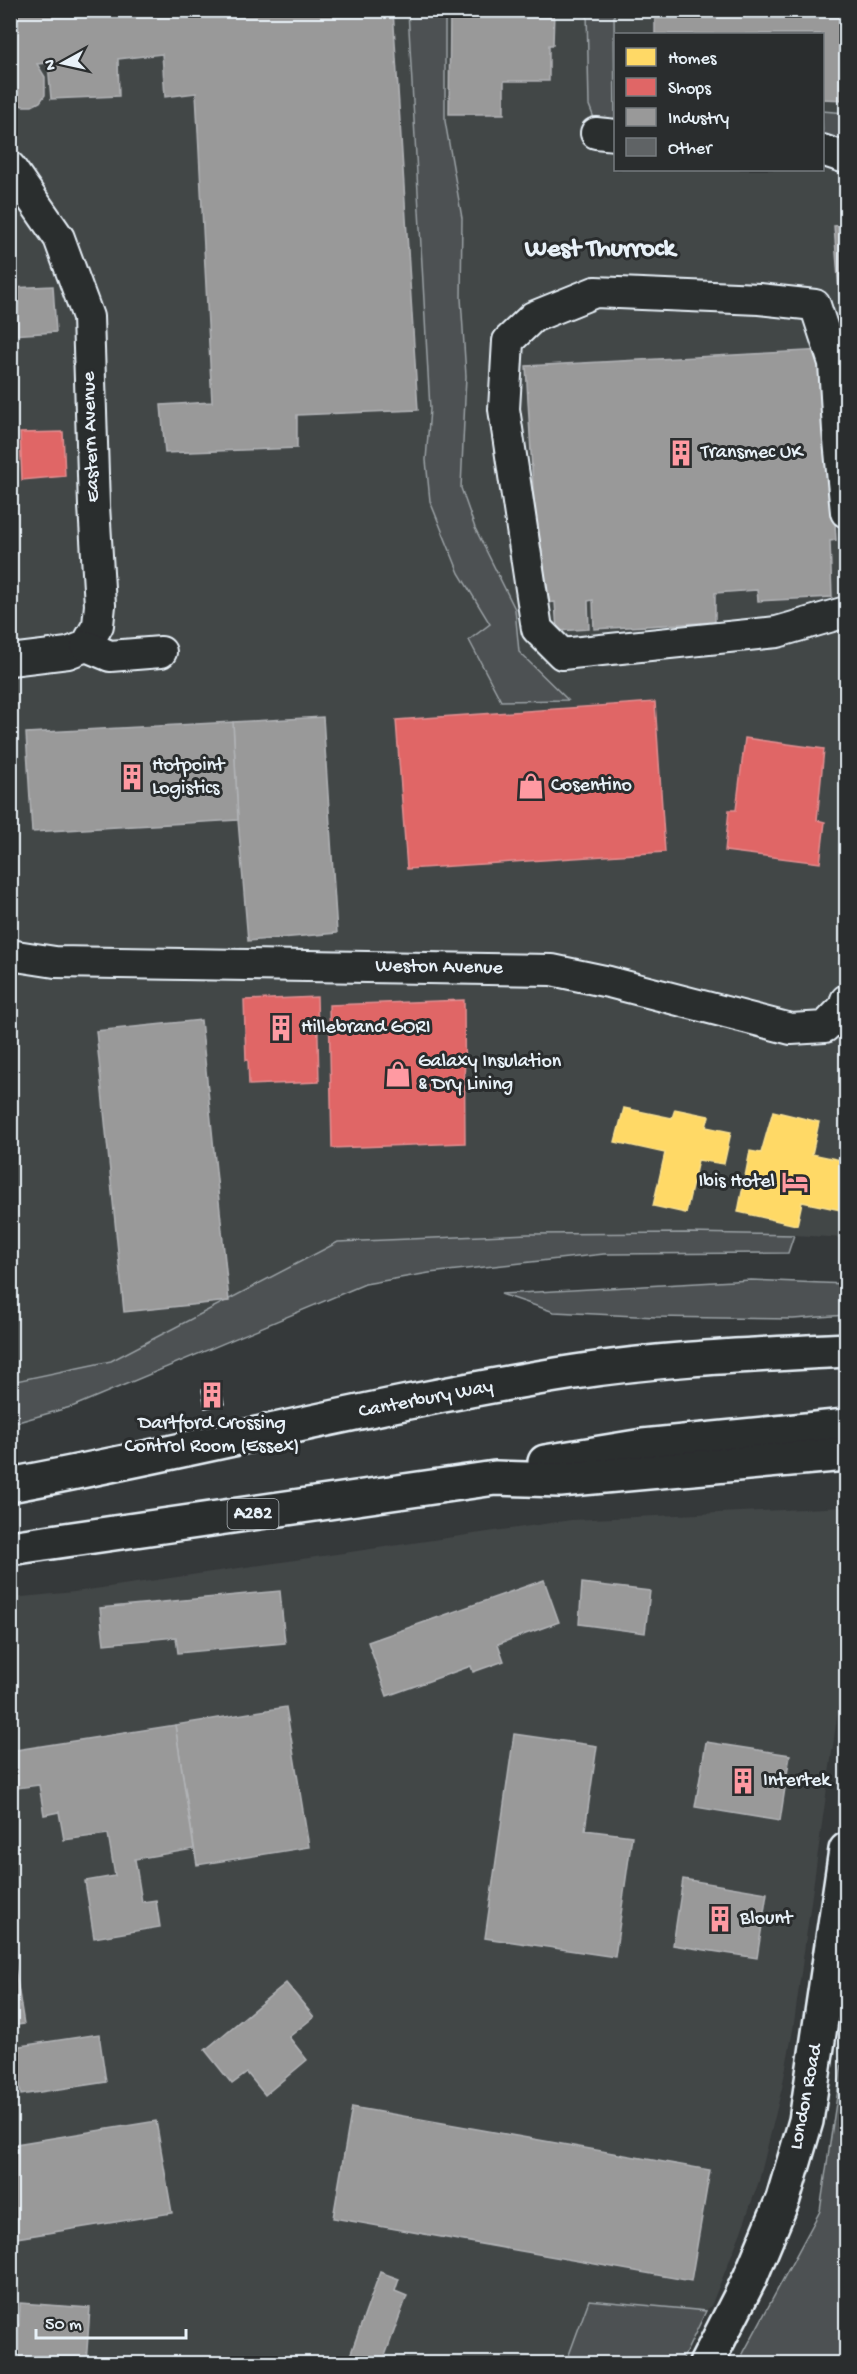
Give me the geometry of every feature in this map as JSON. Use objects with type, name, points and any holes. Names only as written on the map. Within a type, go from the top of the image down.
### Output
[{"type":"main road","name":"Canterbury Way","points":[[10,1485],[429,1399],[576,1372],[685,1359],[846,1350]]},
{"type":"main road","name":"A282","points":[[495,1478],[526,1467],[568,1457],[643,1446],[846,1426]]},
{"type":"main road","name":"A282","points":[[10,1548],[495,1478],[560,1480],[846,1454]]},
{"type":"main road","name":"London Road","points":[[706,2364],[750,2278],[779,2209],[806,2121],[846,1850]]},
{"type":"street","points":[[824,151],[846,158]]},
{"type":"street","name":"Eastern Avenue","points":[[10,166],[59,238],[88,317],[94,506],[100,605],[98,626],[86,646]]},
{"type":"street","points":[[846,512],[834,363],[815,305],[759,298],[595,292],[534,317],[508,341],[504,409],[537,629],[562,654],[777,632],[846,612]]},
{"type":"street","points":[[10,660],[68,653],[86,646],[110,656],[160,652]]},
{"type":"street","name":"Weston Avenue","points":[[10,955],[55,962],[552,970],[609,982],[791,1029],[825,1028],[845,1006],[846,1000]]},
{"type":"shaded area","points":[[10,11],[846,11],[846,1238],[794,1235],[338,1242],[111,1361],[11,1382]]},
{"type":"shaded area","points":[[408,11],[445,11],[445,121],[462,218],[461,298],[466,376],[461,488],[475,528],[515,609],[519,652],[568,700],[501,701],[469,640],[490,624],[459,573],[430,501],[426,460],[430,409]]},
{"type":"shaded area","points":[[587,11],[614,11],[614,127],[597,126],[589,105]]},
{"type":"shaded area","points":[[824,111],[846,113],[846,142],[824,139]]},
{"type":"shaded area","points":[[528,1234],[794,1235],[788,1253],[604,1254],[429,1273],[365,1284],[74,1406],[11,1424],[11,1382],[111,1361],[338,1242]]},
{"type":"shaded area","points":[[751,1280],[846,1284],[846,1315],[793,1319],[656,1317],[554,1312],[501,1294]]},
{"type":"shaded area","points":[[846,1507],[846,1653],[793,2030],[782,2088],[759,2181],[711,2306],[706,2311],[589,2300],[566,2363],[11,2364],[11,1598],[74,1592],[571,1520]]},
{"type":"shaded area","points":[[846,2035],[846,2363],[738,2363],[820,2211]]},
{"type":"shaded area","points":[[589,2300],[706,2311],[681,2363],[566,2363]]},
{"type":"building: Homes","name":"Ibis Hotel","points":[[624,1108],[672,1118],[675,1109],[709,1116],[706,1127],[731,1132],[724,1164],[698,1160],[686,1213],[653,1206],[665,1153],[615,1142]]},
{"type":"building: Homes","name":"Ibis Hotel","points":[[773,1111],[819,1122],[812,1154],[846,1161],[846,1211],[802,1202],[797,1225],[738,1212],[750,1151],[761,1153]]},
{"type":"building: Shops","points":[[63,432],[65,476],[22,480],[20,433]]},
{"type":"building: Shops","name":"Cosentino","points":[[655,702],[665,852],[407,869],[396,720]]},
{"type":"building: Shops","points":[[745,738],[824,749],[817,820],[825,822],[820,863],[725,851],[729,810],[736,810]]},
{"type":"building: Shops","name":"Hillebrand GORI","points":[[317,997],[319,1082],[249,1085],[244,1000]]},
{"type":"building: Shops","name":"Galaxy Insulation & Dry Lining","points":[[464,1000],[465,1143],[332,1148],[329,1005]]},
{"type":"building: Industry","points":[[10,10],[393,10],[418,410],[297,415],[297,448],[165,453],[161,405],[212,402],[196,93],[165,97],[162,54],[118,59],[119,96],[51,99],[48,63],[37,64],[45,77],[45,95],[40,102],[32,106],[15,103],[10,97],[10,74],[17,66],[10,66]]},
{"type":"building: Industry","points":[[450,10],[554,11],[553,45],[549,45],[549,81],[504,81],[504,114],[449,114]]},
{"type":"building: Industry","points":[[655,10],[846,10],[846,100],[824,99],[824,33],[655,33]]},
{"type":"building: Industry","points":[[846,225],[846,317],[841,317],[834,226]]},
{"type":"building: Industry","points":[[53,286],[56,332],[12,335],[10,288]]},
{"type":"building: Industry","name":"Transmec UK","points":[[825,350],[836,540],[830,541],[832,597],[758,601],[757,590],[715,593],[715,622],[594,629],[593,600],[588,601],[589,629],[557,631],[555,602],[546,603],[541,556],[537,556],[526,366]]},
{"type":"building: Industry","points":[[323,717],[337,933],[248,941],[233,722]]},
{"type":"building: Industry","name":"Hotpoint Logistics","points":[[233,722],[238,820],[32,832],[26,733]]},
{"type":"building: Industry","points":[[201,1020],[229,1301],[124,1312],[96,1031]]},
{"type":"building: Industry","points":[[544,1580],[559,1622],[498,1644],[504,1661],[473,1672],[471,1666],[387,1696],[368,1642]]},
{"type":"building: Industry","points":[[582,1583],[650,1591],[645,1633],[579,1624]]},
{"type":"building: Industry","points":[[280,1591],[285,1643],[178,1653],[176,1637],[104,1644],[100,1608]]},
{"type":"building: Industry","points":[[286,1707],[309,1847],[197,1865],[175,1725]]},
{"type":"building: Industry","points":[[175,1725],[194,1849],[135,1859],[142,1902],[156,1900],[160,1927],[94,1938],[85,1881],[115,1876],[108,1834],[64,1840],[59,1812],[44,1815],[39,1785],[10,1789],[10,1751]]},
{"type":"building: Industry","points":[[514,1734],[597,1746],[585,1830],[632,1836],[615,1957],[485,1938]]},
{"type":"building: Industry","name":"Intertek","points":[[706,1742],[790,1755],[780,1821],[695,1807]]},
{"type":"building: Industry","name":"Blount","points":[[683,1879],[767,1893],[757,1958],[673,1945]]},
{"type":"building: Industry","points":[[10,1936],[24,2024],[10,2026]]},
{"type":"building: Industry","points":[[286,1983],[314,2017],[289,2037],[307,2060],[265,2095],[247,2073],[232,2084],[205,2050]]},
{"type":"building: Industry","points":[[99,2034],[106,2082],[21,2095],[14,2047]]},
{"type":"building: Industry","points":[[352,2107],[710,2170],[691,2281],[333,2218]]},
{"type":"building: Industry","points":[[156,2121],[172,2213],[10,2239],[10,2145]]},
{"type":"building: Industry","points":[[380,2272],[399,2279],[395,2291],[407,2296],[382,2364],[347,2364]]},
{"type":"building: Industry","points":[[20,2303],[90,2308],[86,2364],[10,2364],[10,2324],[19,2325]]},
{"type":"building: Other","name":"Dartford Crossing Control Room (Essex)","points":[[220,1386],[224,1404],[205,1408],[202,1390]]},
{"type":"place","name":"Transmec UK","points":[[681,453]]},
{"type":"place","name":"Hotpoint Logistics","points":[[132,777]]},
{"type":"place","name":"Cosentino","points":[[531,786]]},
{"type":"place","name":"Hillebrand GORI","points":[[281,1028]]},
{"type":"place","name":"Galaxy Insulation & Dry Lining","points":[[398,1074]]},
{"type":"place","name":"Ibis Hotel","points":[[795,1182]]},
{"type":"place","name":"Dartford Crossing Control Room (Essex)","points":[[212,1395]]},
{"type":"place","name":"Intertek","points":[[743,1781]]},
{"type":"place","name":"Blount","points":[[720,1919]]},
{"type":"district","name":"West Thurrock","points":[[600,250]]}]
